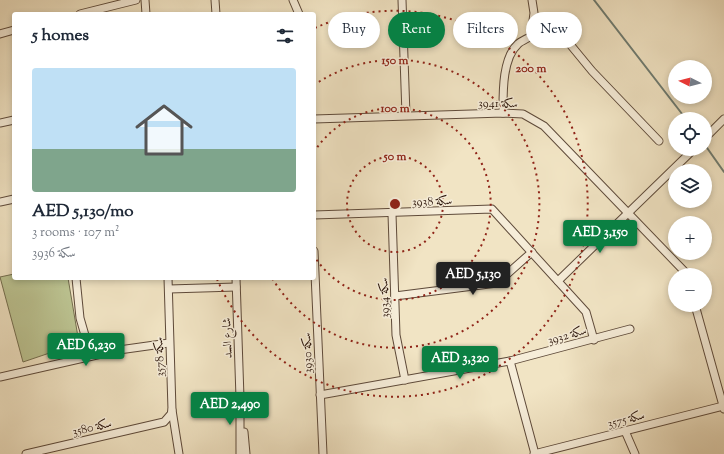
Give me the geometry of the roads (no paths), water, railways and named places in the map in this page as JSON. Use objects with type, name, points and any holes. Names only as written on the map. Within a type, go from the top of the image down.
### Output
[{"type":"street","points":[[88,12],[136,0]]},
{"type":"street","points":[[144,0],[146,12]]},
{"type":"street","points":[[215,0],[216,12]]},
{"type":"street","points":[[293,0],[298,12]]},
{"type":"street","points":[[402,0],[406,116]]},
{"type":"street","points":[[532,0],[534,12]]},
{"type":"street","points":[[0,34],[12,31]]},
{"type":"street","points":[[503,113],[503,85],[509,59],[518,44],[526,39]]},
{"type":"street","points":[[573,48],[592,71],[660,142]]},
{"type":"street","name":"سكة 3941","points":[[316,119],[503,113],[523,114],[544,126],[681,268]]},
{"type":"street","points":[[712,131],[724,119]]},
{"type":"street","points":[[0,123],[12,120]]},
{"type":"street","points":[[558,281],[687,156]]},
{"type":"street","points":[[0,202],[12,199]]},
{"type":"street","name":"سكة 3938","points":[[316,215],[392,214],[492,209],[532,252]]},
{"type":"street","name":"سكة 3934","points":[[392,214],[396,335],[405,380]]},
{"type":"street","points":[[394,296],[497,283],[532,252]]},
{"type":"street","name":"سكة 3932","points":[[320,395],[510,361],[594,340],[586,312],[532,252]]},
{"type":"street","points":[[76,280],[80,318],[91,356]]},
{"type":"street","name":"سكة 3578","points":[[168,280],[172,410],[179,454]]},
{"type":"street","name":"شارع السد","points":[[236,280],[240,398],[240,454]]},
{"type":"street","name":"سكة 3930","points":[[315,280],[323,454]]},
{"type":"street","points":[[169,289],[236,287]]},
{"type":"street","points":[[697,312],[724,407]]},
{"type":"street","points":[[594,340],[630,329]]},
{"type":"street","points":[[0,377],[119,350],[169,343]]},
{"type":"street","points":[[510,361],[534,454]]},
{"type":"street","name":"شارع السد","points":[[240,398],[246,454]]},
{"type":"street","name":"سكة 3575","points":[[534,454],[724,407]]},
{"type":"street","name":"سكة 3580","points":[[26,454],[164,422],[171,414],[172,410]]},
{"type":"street","points":[[625,431],[635,454]]},
{"type":"waterway","points":[[594,0],[681,112]]},
{"type":"waterway","points":[[712,155],[724,172]]}]
